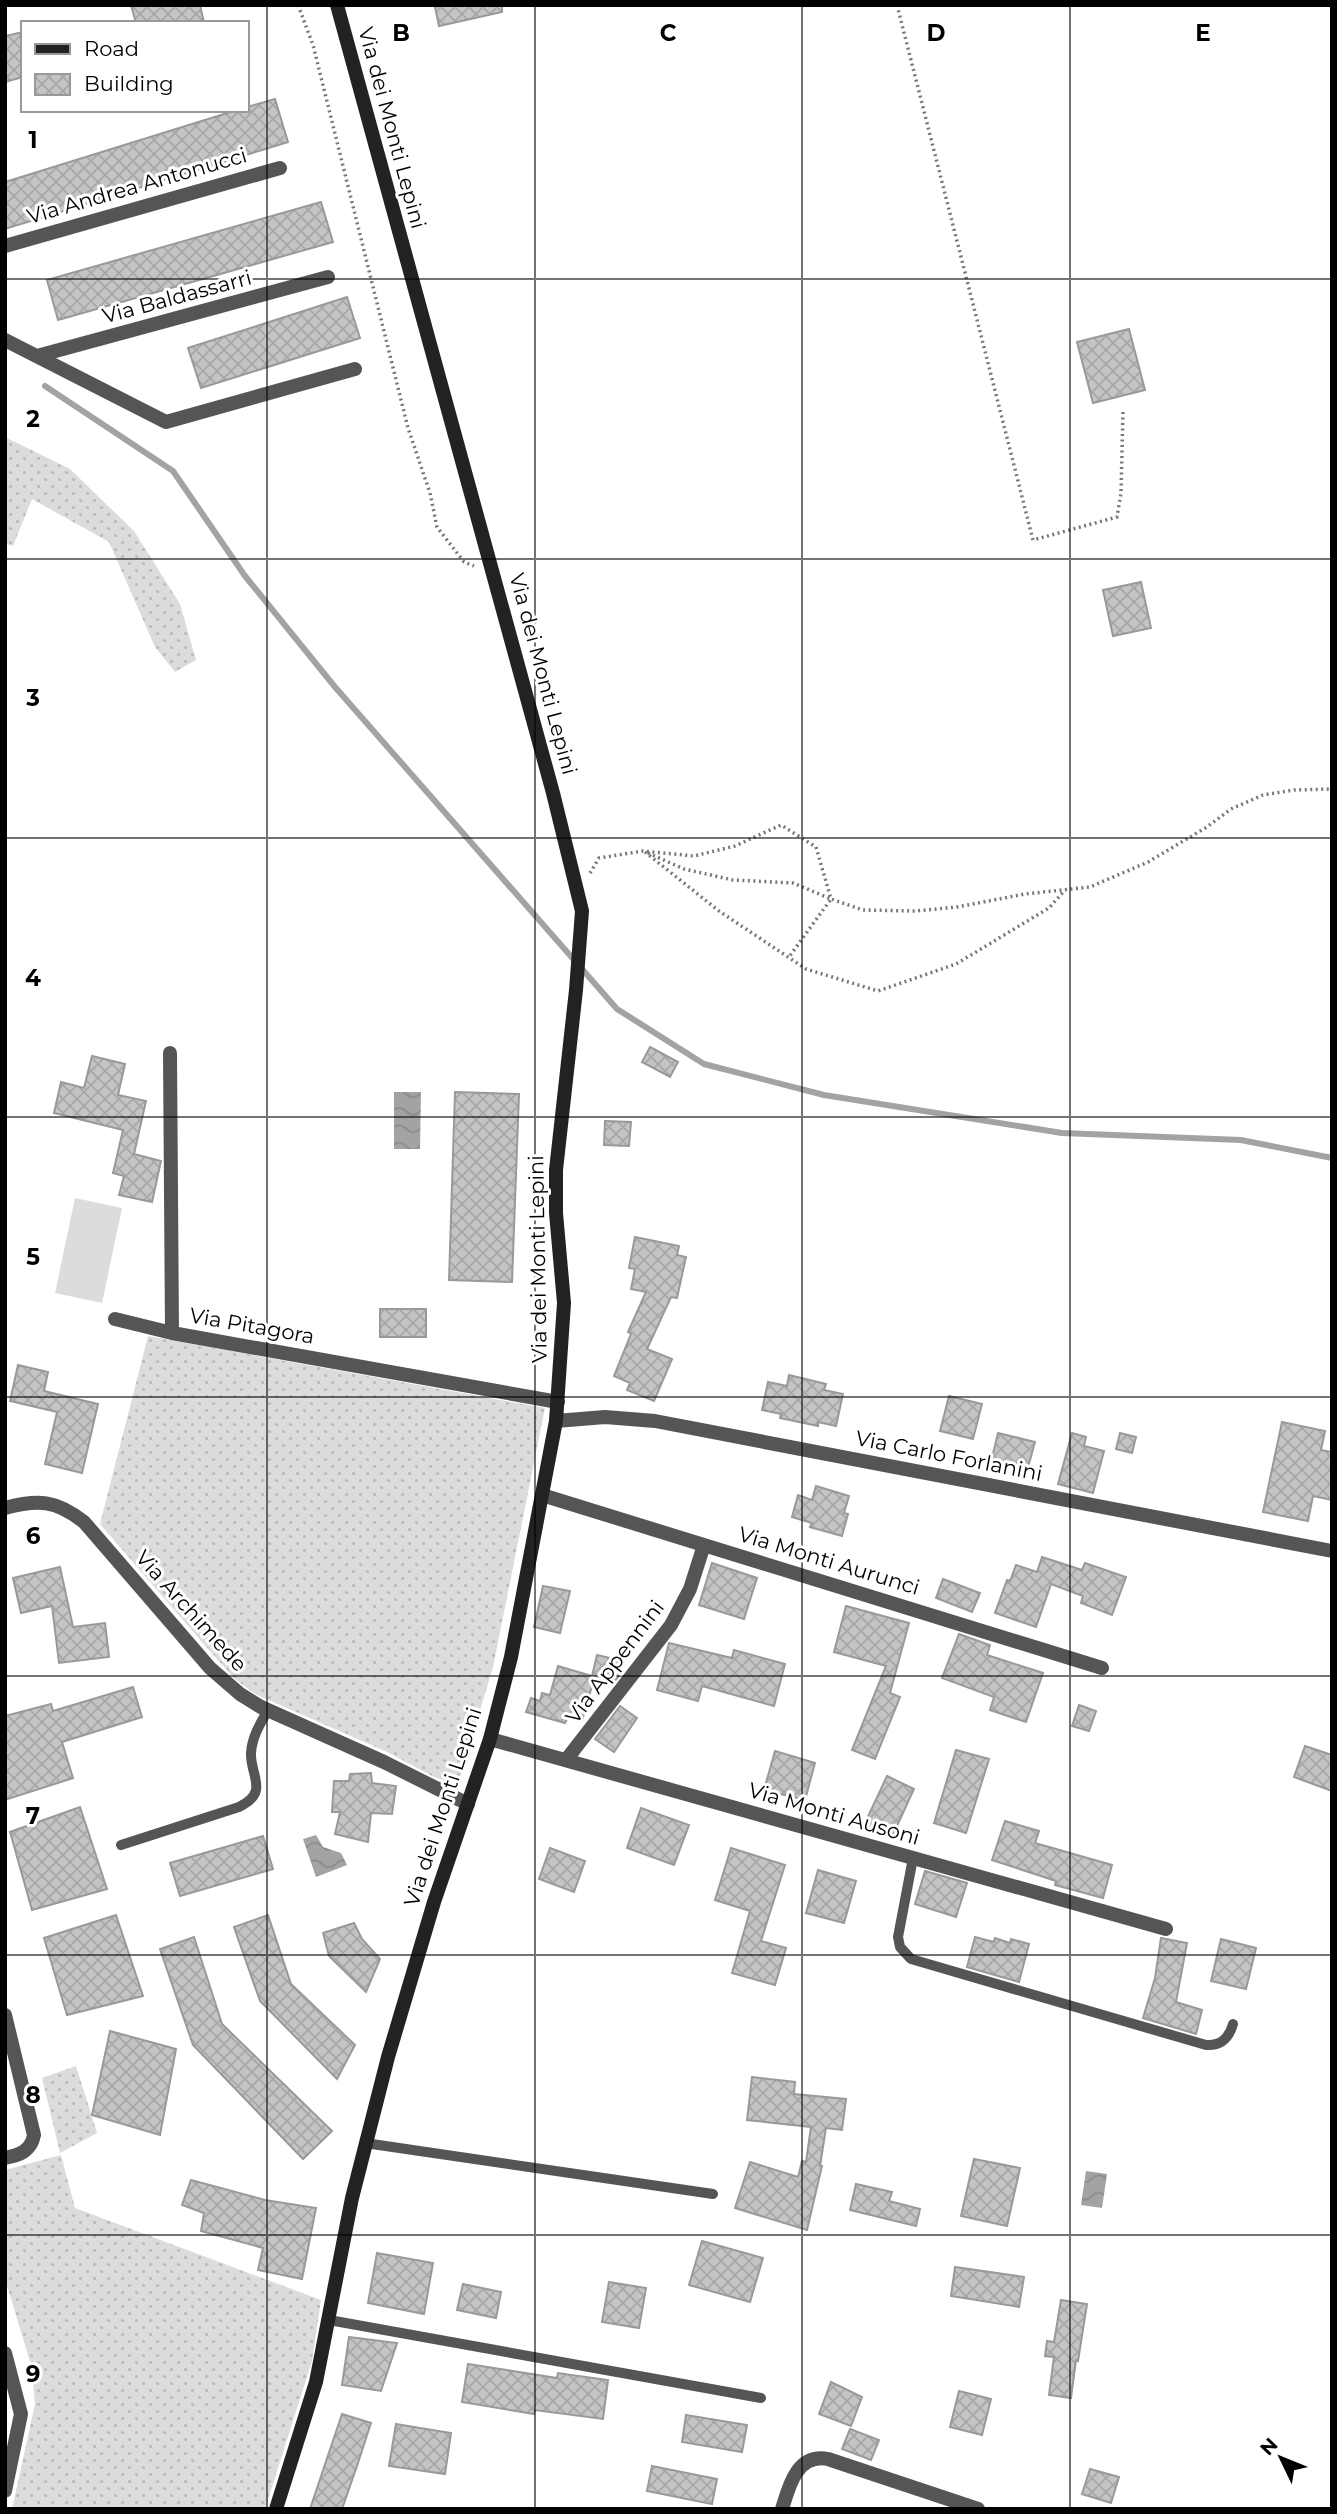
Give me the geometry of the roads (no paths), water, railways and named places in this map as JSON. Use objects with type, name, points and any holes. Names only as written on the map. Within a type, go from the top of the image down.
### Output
[{"type":"street","name":"Via dei Monti Lepini","points":[[276,2509],[311,2400],[365,2143],[410,1981],[490,1739],[511,1657],[558,1402],[564,1303],[555,1187],[582,911],[553,793],[337,5]]},
{"type":"street","name":"Via Andrea Antonucci","points":[[5,246],[280,168]]},
{"type":"street","name":"Via Baldassarri","points":[[37,356],[328,278]]},
{"type":"street","points":[[5,340],[166,422],[355,369]]},
{"type":"street","name":"Via Pitagora","points":[[170,1053],[172,1333],[558,1402]]},
{"type":"street","points":[[115,1319],[172,1333]]},
{"type":"street","name":"Via Carlo Forlanini","points":[[556,1421],[616,1417],[655,1421],[1332,1551]]},
{"type":"street","name":"Via Monti Aurunci","points":[[542,1494],[1102,1668]]},
{"type":"street","name":"Via Archimede","points":[[5,1508],[28,1502],[41,1502],[55,1504],[76,1516],[216,1674],[240,1695],[468,1804]]},
{"type":"street","name":"Via Appennini","points":[[566,1760],[671,1625],[690,1589],[704,1545]]},
{"type":"street","name":"Via Monti Ausoni","points":[[490,1739],[1166,1929]]},
{"type":"street","points":[[5,2015],[34,2135],[32,2144],[26,2151],[5,2158]]},
{"type":"street","points":[[5,2353],[21,2414],[5,2491]]},
{"type":"street","points":[[782,2509],[795,2474],[806,2461],[816,2458],[828,2459],[978,2509]]},
{"type":"lane","points":[[121,1845],[239,1807],[251,1800],[257,1789],[251,1761],[253,1741],[268,1710]]},
{"type":"lane","points":[[913,1858],[898,1937],[900,1947],[911,1959],[1206,2045],[1216,2045],[1224,2040],[1233,2024]]},
{"type":"lane","points":[[365,2143],[713,2194]]},
{"type":"lane","points":[[329,2320],[761,2398]]},
{"type":"water","points":[[394,1092],[421,1092],[420,1149],[394,1149]]},
{"type":"water","points":[[316,1835],[323,1847],[341,1853],[347,1865],[316,1877],[303,1839]]},
{"type":"water","points":[[1086,2171],[1107,2174],[1102,2208],[1081,2205]]},
{"type":"waterway","points":[[45,386],[173,471],[245,576],[335,687],[617,1009],[704,1064],[824,1095],[1062,1133],[1241,1140],[1332,1158]]}]
